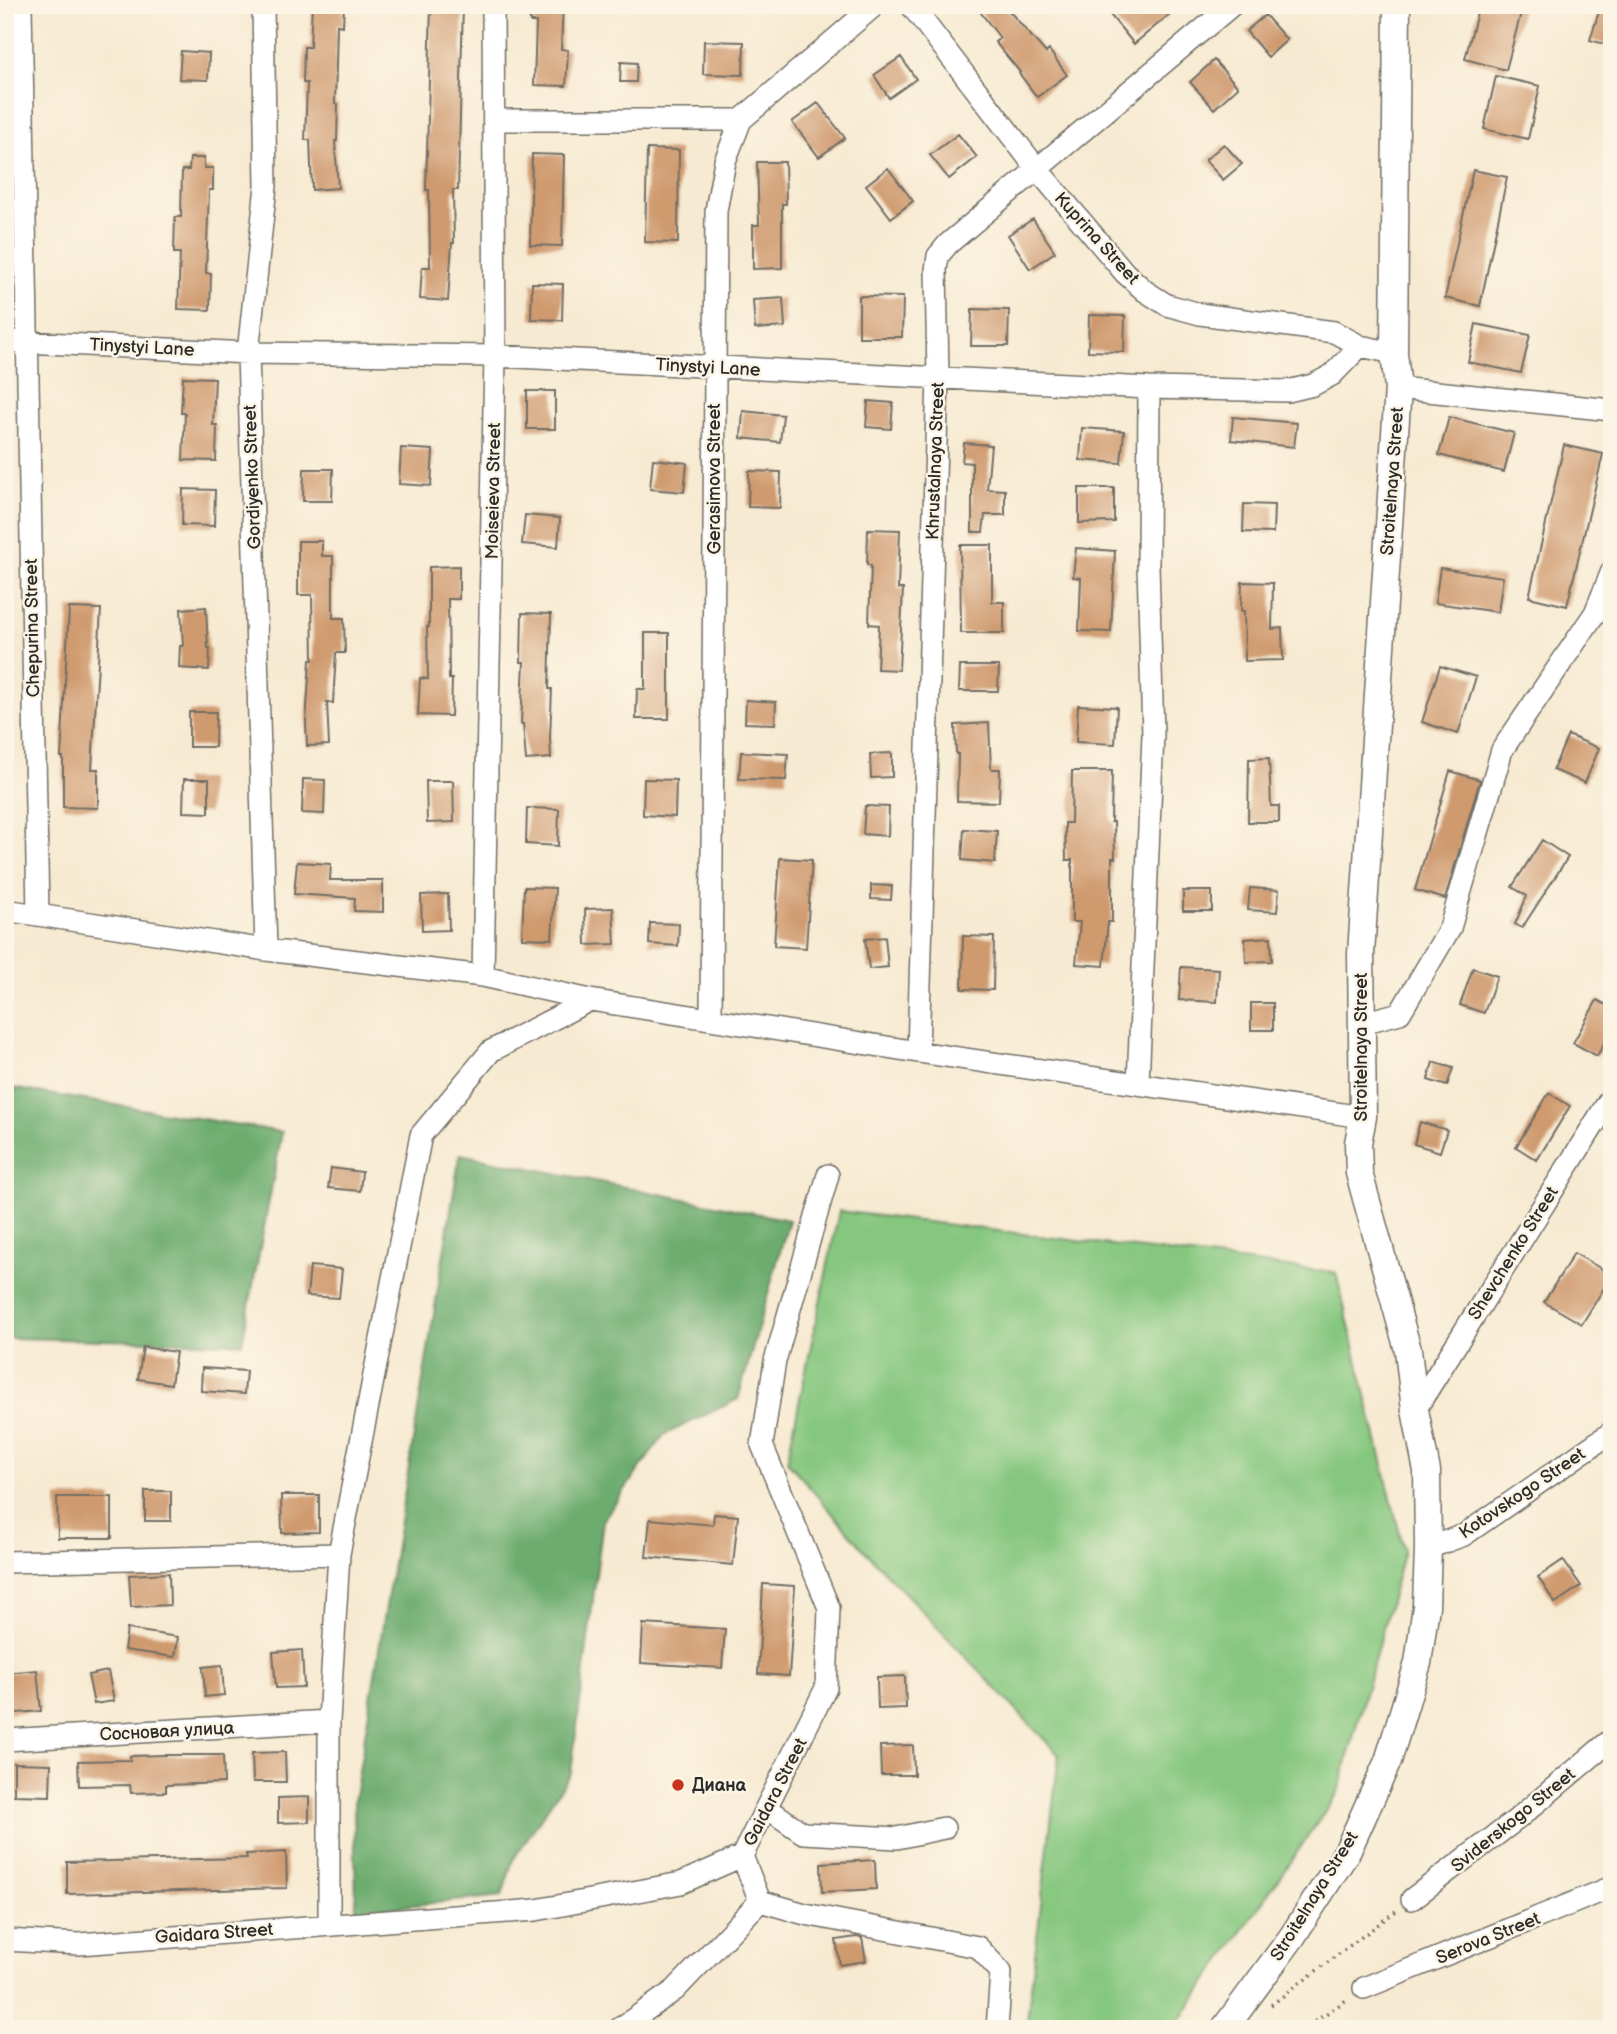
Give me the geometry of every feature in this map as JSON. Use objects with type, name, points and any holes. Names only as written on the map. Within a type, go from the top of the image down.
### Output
[{"type":"main road","name":"Stroitelnaya Street","points":[[1224,2029],[1292,1937],[1348,1850],[1388,1761],[1418,1663],[1426,1606],[1427,1471],[1415,1410],[1408,1350],[1359,1173],[1358,1143],[1363,1118],[1361,954],[1398,388],[1395,353],[1396,5]]},
{"type":"street","name":"Chepurina Street","points":[[21,5],[16,341],[38,915]]},
{"type":"street","name":"Gordiyenko Street","points":[[263,5],[266,186],[248,353],[266,950]]},
{"type":"street","name":"Moiseieva Street","points":[[483,976],[495,356],[493,5]]},
{"type":"street","name":"Gerasimova Street","points":[[711,1018],[716,211],[724,161],[741,120],[875,5]]},
{"type":"street","name":"Kuprina Street","points":[[911,5],[1037,169],[1125,273],[1145,291],[1167,305],[1200,314],[1334,332],[1360,346]]},
{"type":"street","name":"Khrustalnaya Street","points":[[918,1052],[938,376],[938,256],[948,244],[1232,5]]},
{"type":"street","points":[[494,120],[741,120]]},
{"type":"street","name":"Tinystyi Lane","points":[[16,341],[248,353],[495,356],[715,368],[1288,391],[1313,385],[1332,375],[1360,346]]},
{"type":"street","points":[[1360,346],[1395,353]]},
{"type":"street","points":[[1138,1083],[1153,735],[1149,387]]},
{"type":"street","points":[[1398,388],[1612,410]]},
{"type":"street","points":[[1362,1023],[1400,1013],[1450,928],[1502,750],[1595,613],[1612,571]]},
{"type":"street","points":[[6,912],[266,950],[483,976],[590,1000],[1363,1118]]},
{"type":"street","points":[[329,1924],[329,1721],[339,1554],[421,1135],[491,1051],[590,1000]]},
{"type":"street","name":"Shevchenko Street","points":[[1415,1410],[1612,1096]]},
{"type":"street","name":"Gaidara Street","points":[[5,1940],[79,1944],[536,1910],[681,1883],[742,1856],[826,1688],[829,1608],[762,1445],[775,1361],[828,1175]]},
{"type":"street","name":"Kotovskogo Street","points":[[1428,1548],[1464,1535],[1612,1432]]},
{"type":"street","points":[[5,1562],[339,1554]]},
{"type":"street","name":"Сосновая улица","points":[[5,1740],[329,1721]]},
{"type":"street","name":"Sviderskogo Street","points":[[1412,1899],[1516,1820],[1612,1739]]},
{"type":"street","points":[[767,1808],[803,1833],[897,1838],[944,1828]]},
{"type":"street","points":[[742,1856],[760,1900]]},
{"type":"street","name":"Serova Street","points":[[1364,1988],[1612,1887]]},
{"type":"street","points":[[620,2029],[675,1990],[760,1900]]},
{"type":"street","points":[[760,1900],[805,1914],[978,1947],[1001,1972],[997,2029]]},
{"type":"path","points":[[1261,2012],[1412,1899]]},
{"type":"path","points":[[1303,2029],[1364,1988]]},
{"type":"green space","points":[[5,1087],[282,1132],[242,1343],[5,1338]]},
{"type":"green space","points":[[460,1154],[789,1220],[738,1399],[664,1435],[603,1520],[571,1773],[513,1860],[502,1896],[356,1911],[354,1802]]},
{"type":"green space","points":[[839,1211],[1336,1273],[1404,1551],[1338,1793],[1174,2029],[1026,2029],[1059,1755],[865,1551],[787,1461]]},
{"type":"building","points":[[312,5],[344,5],[343,26],[337,25],[335,104],[338,104],[335,141],[338,188],[312,190],[310,140],[305,140],[307,83],[303,83],[304,47],[310,47]]},
{"type":"building","points":[[431,5],[463,5],[458,190],[453,190],[454,243],[448,301],[420,299],[422,267],[430,267],[429,190],[426,190]]},
{"type":"building","points":[[530,5],[563,5],[561,49],[568,50],[566,86],[534,85],[536,22],[530,22]]},
{"type":"building","points":[[975,5],[1004,5],[1046,53],[1049,50],[1067,75],[1037,97],[995,42],[1000,38]]},
{"type":"building","points":[[1102,5],[1162,5],[1170,14],[1134,44]]},
{"type":"building","points":[[1479,5],[1523,5],[1506,70],[1465,59]]},
{"type":"building","points":[[1601,5],[1612,5],[1612,46],[1590,40]]},
{"type":"building","points":[[1265,15],[1287,40],[1268,57],[1246,31]]},
{"type":"building","points":[[704,41],[744,42],[743,75],[703,74]]},
{"type":"building","points":[[181,51],[209,53],[208,80],[179,79]]},
{"type":"building","points":[[901,57],[916,79],[889,98],[874,75]]},
{"type":"building","points":[[1214,60],[1238,87],[1214,109],[1190,82]]},
{"type":"building","points":[[621,62],[637,63],[636,82],[620,82]]},
{"type":"building","points":[[1496,76],[1540,86],[1528,139],[1484,129]]},
{"type":"building","points":[[818,103],[845,138],[819,157],[792,122]]},
{"type":"building","points":[[958,134],[977,157],[949,179],[930,155]]},
{"type":"building","points":[[1224,144],[1242,164],[1223,180],[1205,160]]},
{"type":"building","points":[[647,149],[679,150],[678,243],[645,242]]},
{"type":"building","points":[[532,154],[564,155],[562,246],[530,245]]},
{"type":"building","points":[[190,158],[204,158],[204,168],[213,168],[213,190],[209,190],[206,273],[211,274],[210,310],[178,309],[180,253],[174,253],[175,217],[181,217],[182,170],[189,170]]},
{"type":"building","points":[[757,162],[785,162],[786,204],[782,204],[782,268],[753,269],[753,225],[759,225]]},
{"type":"building","points":[[888,168],[913,201],[891,218],[866,185]]},
{"type":"building","points":[[1473,170],[1507,177],[1480,306],[1445,298]]},
{"type":"building","points":[[1033,219],[1055,252],[1030,269],[1008,235]]},
{"type":"building","points":[[532,283],[563,284],[562,320],[531,319]]},
{"type":"building","points":[[859,296],[903,297],[902,337],[859,337]]},
{"type":"building","points":[[783,298],[785,327],[755,329],[753,300]]},
{"type":"building","points":[[972,309],[1009,310],[1008,346],[971,346]]},
{"type":"building","points":[[1089,315],[1125,316],[1124,352],[1088,351]]},
{"type":"building","points":[[1476,324],[1530,335],[1521,373],[1468,362]]},
{"type":"building","points":[[183,377],[215,378],[213,425],[217,425],[216,461],[183,460]]},
{"type":"building","points":[[527,391],[555,391],[555,429],[527,429]]},
{"type":"building","points":[[868,401],[893,403],[891,429],[866,427]]},
{"type":"building","points":[[743,411],[783,415],[780,442],[741,438]]},
{"type":"building","points":[[1233,417],[1297,423],[1294,447],[1231,440]]},
{"type":"building","points":[[1449,417],[1514,433],[1504,472],[1439,455]]},
{"type":"building","points":[[1082,428],[1124,431],[1121,463],[1080,460]]},
{"type":"building","points":[[964,443],[991,445],[987,489],[1005,490],[1005,515],[985,515],[983,532],[972,532],[972,463],[962,462]]},
{"type":"building","points":[[1564,445],[1603,454],[1567,606],[1529,597]]},
{"type":"building","points":[[401,448],[433,450],[431,486],[399,484]]},
{"type":"building","points":[[653,459],[687,463],[684,492],[650,489]]},
{"type":"building","points":[[304,469],[333,469],[332,501],[303,501]]},
{"type":"building","points":[[749,471],[781,472],[780,508],[748,507]]},
{"type":"building","points":[[1079,488],[1114,488],[1114,522],[1079,523]]},
{"type":"building","points":[[183,489],[215,490],[214,526],[182,525]]},
{"type":"building","points":[[1244,504],[1274,505],[1273,533],[1243,532]]},
{"type":"building","points":[[525,515],[560,518],[558,547],[522,544]]},
{"type":"building","points":[[868,529],[900,530],[898,589],[903,589],[899,670],[877,669],[879,625],[869,624],[871,565],[867,565]]},
{"type":"building","points":[[298,541],[322,541],[322,556],[333,556],[333,618],[344,618],[345,653],[336,653],[333,703],[327,702],[329,745],[307,746],[310,660],[313,660],[312,595],[298,595]]},
{"type":"building","points":[[960,545],[992,545],[992,602],[1004,602],[1004,633],[961,633]]},
{"type":"building","points":[[1076,548],[1115,551],[1111,632],[1079,631],[1081,578],[1073,577]]},
{"type":"building","points":[[459,566],[459,599],[448,599],[451,716],[418,715],[420,678],[428,679],[429,567]]},
{"type":"building","points":[[1440,568],[1503,577],[1498,612],[1435,603]]},
{"type":"building","points":[[1242,582],[1273,583],[1272,629],[1282,628],[1283,660],[1245,661]]},
{"type":"building","points":[[206,607],[209,670],[179,668],[180,646],[183,646],[181,609]]},
{"type":"building","points":[[69,608],[101,609],[92,769],[98,769],[98,808],[63,807],[61,757]]},
{"type":"building","points":[[522,613],[551,614],[551,758],[526,760],[521,724],[524,662],[521,662]]},
{"type":"building","points":[[645,633],[669,633],[669,719],[636,719],[637,689],[645,689]]},
{"type":"building","points":[[960,666],[999,666],[998,691],[959,691]]},
{"type":"building","points":[[1440,666],[1476,677],[1458,734],[1422,722]]},
{"type":"building","points":[[746,700],[776,702],[775,724],[745,723]]},
{"type":"building","points":[[1078,705],[1117,707],[1115,744],[1076,742]]},
{"type":"building","points":[[189,712],[216,712],[215,747],[189,747]]},
{"type":"building","points":[[989,723],[991,769],[1000,769],[999,802],[957,801],[958,754],[955,725]]},
{"type":"building","points":[[1568,735],[1599,748],[1585,783],[1553,770]]},
{"type":"building","points":[[741,752],[788,754],[786,780],[739,779]]},
{"type":"building","points":[[892,753],[892,777],[871,778],[870,754]]},
{"type":"building","points":[[1269,758],[1271,806],[1279,806],[1279,822],[1248,822],[1249,759]]},
{"type":"building","points":[[1072,771],[1112,771],[1111,822],[1114,822],[1115,858],[1112,858],[1112,922],[1108,922],[1104,966],[1076,964],[1080,922],[1072,922],[1072,860],[1066,860],[1065,823],[1071,823]]},
{"type":"building","points":[[1450,771],[1480,780],[1445,899],[1415,890]]},
{"type":"building","points":[[184,779],[209,779],[209,813],[183,812]]},
{"type":"building","points":[[303,779],[325,780],[324,814],[302,813]]},
{"type":"building","points":[[644,779],[676,780],[675,817],[643,815]]},
{"type":"building","points":[[426,781],[453,781],[454,822],[427,823]]},
{"type":"building","points":[[865,806],[889,807],[888,836],[863,834]]},
{"type":"building","points":[[527,808],[559,809],[558,846],[526,844]]},
{"type":"building","points":[[964,829],[997,831],[995,863],[962,860]]},
{"type":"building","points":[[1542,840],[1568,857],[1522,928],[1515,924],[1527,896],[1512,887]]},
{"type":"building","points":[[780,858],[812,860],[806,948],[774,946]]},
{"type":"building","points":[[297,862],[331,864],[330,880],[383,880],[383,912],[354,911],[355,898],[294,894]]},
{"type":"building","points":[[871,885],[892,886],[891,900],[871,899]]},
{"type":"building","points":[[524,887],[555,888],[552,939],[522,938]]},
{"type":"building","points":[[1250,888],[1279,890],[1277,912],[1248,910]]},
{"type":"building","points":[[1183,891],[1212,891],[1212,911],[1183,911]]},
{"type":"building","points":[[448,894],[449,930],[422,931],[421,895]]},
{"type":"building","points":[[613,908],[615,944],[586,945],[585,909]]},
{"type":"building","points":[[650,923],[679,924],[678,946],[649,944]]},
{"type":"building","points":[[963,936],[994,937],[993,990],[962,989]]},
{"type":"building","points":[[885,937],[888,967],[869,969],[865,939]]},
{"type":"building","points":[[1271,937],[1272,961],[1246,962],[1245,939]]},
{"type":"building","points":[[1181,967],[1219,969],[1217,1002],[1179,1000]]},
{"type":"building","points":[[1473,968],[1497,976],[1484,1013],[1460,1005]]},
{"type":"building","points":[[1597,1000],[1612,1008],[1612,1030],[1597,1056],[1573,1043]]},
{"type":"building","points":[[1251,1003],[1273,1003],[1273,1030],[1251,1030]]},
{"type":"building","points":[[1433,1062],[1453,1068],[1447,1086],[1428,1080]]},
{"type":"building","points":[[1549,1093],[1570,1106],[1537,1160],[1516,1147]]},
{"type":"building","points":[[1420,1122],[1447,1130],[1440,1152],[1414,1144]]},
{"type":"building","points":[[331,1168],[362,1172],[360,1191],[328,1188]]},
{"type":"building","points":[[1574,1253],[1612,1275],[1582,1324],[1544,1302]]},
{"type":"building","points":[[310,1266],[342,1269],[339,1298],[307,1296]]},
{"type":"building","points":[[143,1347],[176,1352],[171,1384],[138,1379]]},
{"type":"building","points":[[202,1368],[246,1371],[244,1394],[201,1391]]},
{"type":"building","points":[[145,1491],[171,1491],[171,1521],[145,1521]]},
{"type":"building","points":[[281,1495],[319,1495],[319,1532],[282,1533]]},
{"type":"building","points":[[57,1497],[112,1497],[112,1538],[58,1538]]},
{"type":"building","points":[[714,1514],[738,1516],[733,1565],[646,1557],[650,1519],[713,1525]]},
{"type":"building","points":[[1563,1560],[1581,1586],[1555,1603],[1538,1577]]},
{"type":"building","points":[[169,1573],[170,1605],[131,1607],[129,1575]]},
{"type":"building","points":[[763,1584],[795,1586],[789,1676],[758,1674]]},
{"type":"building","points":[[643,1624],[725,1629],[722,1668],[641,1663]]},
{"type":"building","points":[[127,1629],[178,1637],[175,1657],[124,1650]]},
{"type":"building","points":[[302,1650],[304,1687],[276,1688],[273,1652]]},
{"type":"building","points":[[222,1665],[224,1695],[205,1697],[203,1667]]},
{"type":"building","points":[[37,1670],[41,1711],[5,1714],[5,1673]]},
{"type":"building","points":[[108,1671],[114,1701],[94,1704],[88,1675]]},
{"type":"building","points":[[905,1676],[906,1708],[878,1709],[877,1677]]},
{"type":"building","points":[[913,1745],[914,1775],[881,1775],[880,1746]]},
{"type":"building","points":[[285,1752],[286,1782],[253,1782],[252,1753]]},
{"type":"building","points":[[223,1755],[224,1783],[166,1785],[166,1792],[131,1793],[130,1785],[79,1786],[78,1761],[130,1760],[130,1756]]},
{"type":"building","points":[[14,1763],[51,1764],[50,1796],[14,1795]]},
{"type":"building","points":[[309,1797],[309,1822],[278,1823],[278,1798]]},
{"type":"building","points":[[286,1852],[287,1888],[67,1894],[67,1862],[247,1858],[246,1854]]},
{"type":"building","points":[[875,1860],[876,1889],[822,1892],[821,1863]]},
{"type":"building","points":[[862,1938],[866,1961],[840,1965],[836,1940]]},
{"type":"place","name":"Диана","points":[[678,1785]]}]
